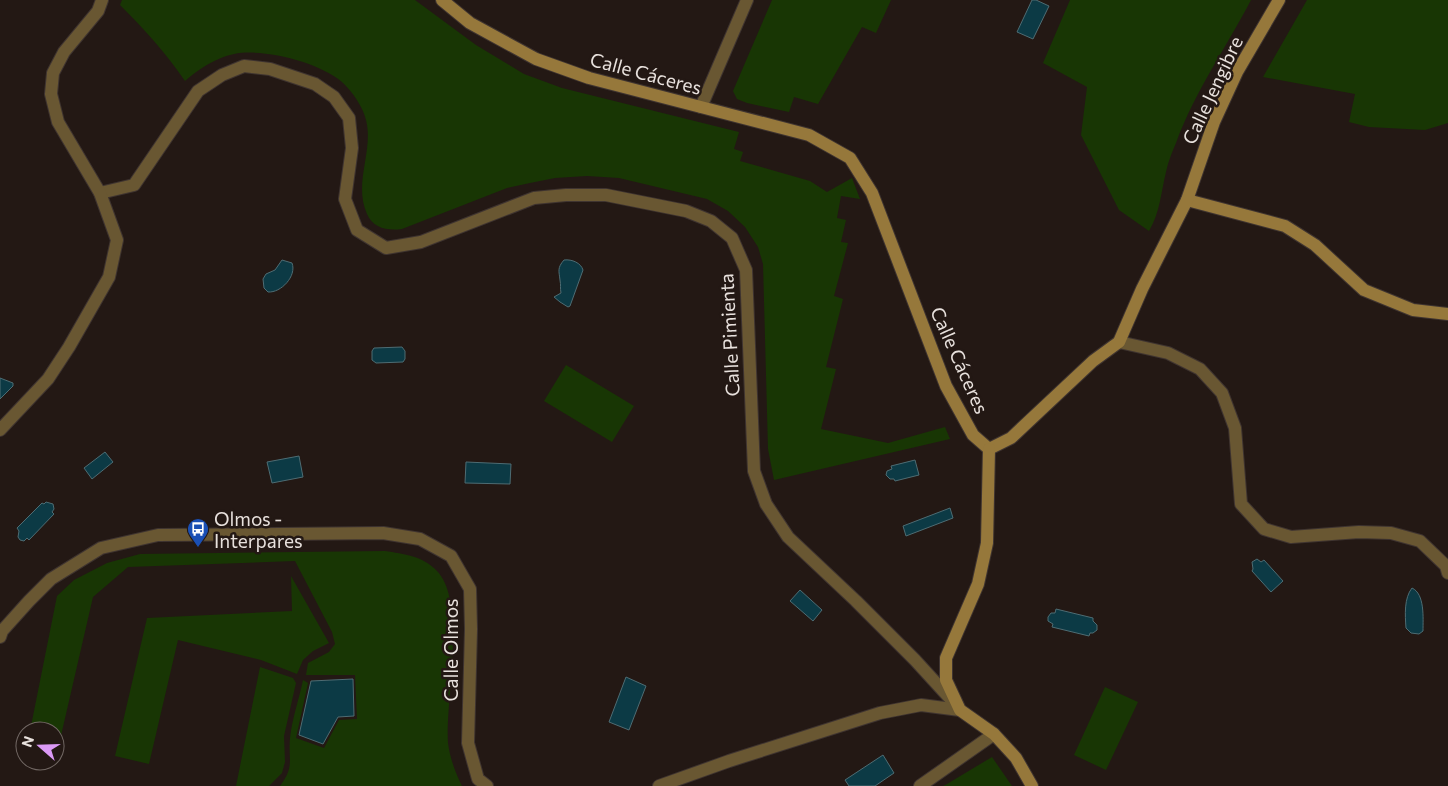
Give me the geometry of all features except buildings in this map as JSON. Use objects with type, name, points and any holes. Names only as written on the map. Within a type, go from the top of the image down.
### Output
[{"type":"main road","name":"Calle Cáceres","points":[[442,0],[470,23],[536,59],[589,78],[809,135],[850,158],[872,193],[946,386],[973,435],[989,449]]},
{"type":"main road","name":"Calle Jengibre","points":[[1118,342],[1142,288],[1187,200],[1214,122],[1237,72],[1279,0]]},
{"type":"main road","points":[[1187,200],[1285,226],[1315,245],[1364,290],[1413,310],[1448,314]]},
{"type":"main road","points":[[1032,786],[1016,758],[994,734],[960,710],[946,680],[946,658],[978,584],[985,551],[989,449],[1011,438],[1093,362],[1118,342]]},
{"type":"street","points":[[0,430],[48,379],[109,277],[117,240],[100,193],[58,122],[51,94],[53,73],[64,52],[98,11],[102,0]]},
{"type":"street","points":[[701,107],[747,0]]},
{"type":"street","name":"Calle Pimienta","points":[[100,193],[134,185],[198,91],[222,75],[244,66],[270,70],[315,84],[334,97],[349,118],[352,148],[345,199],[357,230],[386,248],[421,242],[534,198],[566,195],[606,195],[686,211],[711,220],[732,238],[746,270],[754,471],[766,504],[788,537],[915,660],[960,710]]},
{"type":"street","points":[[1118,342],[1168,353],[1200,369],[1222,392],[1235,428],[1241,504],[1264,529],[1291,537],[1359,532],[1391,533],[1420,541],[1446,566],[1448,573]]},
{"type":"street","name":"Calle Olmos","points":[[0,637],[2,632],[29,601],[51,579],[101,548],[130,541],[158,535],[383,533],[420,539],[451,556],[470,590],[471,629],[468,743],[478,779],[487,786]]},
{"type":"street","points":[[659,786],[880,713],[921,705],[960,710]]},
{"type":"street","points":[[920,786],[994,734]]},
{"type":"green space","points":[[122,0],[415,0],[476,45],[524,74],[562,88],[739,132],[734,149],[743,152],[740,161],[810,181],[827,192],[852,178],[860,199],[841,196],[837,218],[846,220],[841,242],[848,243],[834,296],[843,299],[826,367],[836,369],[821,429],[888,443],[945,427],[950,439],[774,480],[768,449],[763,264],[758,247],[745,227],[728,211],[707,199],[619,178],[587,176],[555,178],[507,188],[402,229],[381,228],[370,219],[363,202],[363,179],[368,143],[366,120],[357,100],[342,82],[320,68],[290,58],[260,53],[227,56],[202,68],[185,81],[138,23],[120,5]]},
{"type":"green space","points":[[772,0],[891,0],[876,33],[862,27],[818,104],[794,97],[789,112],[747,103],[737,99],[733,91]]},
{"type":"green space","points":[[1070,0],[1251,0],[1192,105],[1169,161],[1158,210],[1149,231],[1119,210],[1081,135],[1087,87],[1043,63]]},
{"type":"green space","points":[[1307,0],[1448,0],[1448,123],[1425,130],[1369,127],[1349,122],[1355,94],[1263,77]]},
{"type":"green space","points":[[566,365],[634,406],[612,442],[544,401]]},
{"type":"green space","points":[[385,551],[413,556],[432,566],[446,586],[451,605],[453,653],[448,743],[453,765],[462,786],[280,786],[288,773],[291,731],[303,680],[308,683],[296,738],[324,748],[339,720],[357,719],[355,675],[306,675],[308,663],[329,652],[335,644],[332,632],[295,561],[128,567],[93,597],[64,721],[32,721],[57,596],[74,580],[107,563],[140,554]]},
{"type":"green space","points":[[291,576],[329,643],[313,651],[303,660],[297,674],[261,660],[178,640],[149,764],[115,756],[147,618],[292,611]]},
{"type":"green space","points":[[260,667],[293,678],[296,683],[284,736],[285,762],[282,773],[269,786],[236,786]]},
{"type":"green space","points":[[1105,687],[1138,702],[1106,770],[1074,755]]},
{"type":"green space","points":[[992,757],[1012,786],[943,786],[947,784]]},
{"type":"water","points":[[1032,0],[1049,6],[1033,39],[1017,32]]},
{"type":"water","points":[[282,260],[292,263],[293,268],[290,278],[283,287],[273,292],[268,292],[264,288],[263,279],[266,274],[275,270]]},
{"type":"water","points":[[564,260],[576,262],[583,270],[568,307],[554,297],[561,293],[559,270]]},
{"type":"water","points":[[402,347],[405,351],[403,362],[376,363],[372,360],[374,348]]},
{"type":"water","points":[[0,378],[13,383],[13,386],[0,399]]},
{"type":"water","points":[[105,452],[113,462],[92,479],[84,468]]},
{"type":"water","points":[[299,456],[303,477],[272,483],[267,462]]},
{"type":"water","points":[[915,460],[919,475],[895,481],[886,475],[887,471],[892,469],[891,466]]},
{"type":"water","points":[[466,462],[511,464],[510,484],[465,483]]},
{"type":"water","points":[[42,503],[53,504],[54,509],[52,512],[54,514],[29,540],[27,538],[24,541],[20,540],[17,528]]},
{"type":"water","points":[[950,508],[953,518],[906,536],[903,526]]},
{"type":"water","points":[[1257,559],[1261,562],[1264,560],[1283,581],[1271,592],[1252,571],[1252,562]]},
{"type":"water","points":[[1412,588],[1419,595],[1423,613],[1423,631],[1419,634],[1411,633],[1406,628],[1406,602]]},
{"type":"water","points":[[800,590],[822,610],[813,621],[790,601]]},
{"type":"water","points":[[1056,609],[1093,618],[1097,625],[1097,630],[1090,633],[1089,636],[1052,627],[1053,624],[1048,621],[1048,617],[1051,613],[1055,613]]},
{"type":"water","points":[[626,677],[646,686],[629,730],[609,722]]},
{"type":"water","points":[[353,679],[354,716],[338,717],[323,744],[299,735],[311,681]]},
{"type":"water","points":[[883,755],[894,773],[875,786],[849,786],[845,780]]},
{"type":"place","name":"Olmos - Interpares","points":[[198,548]]}]
